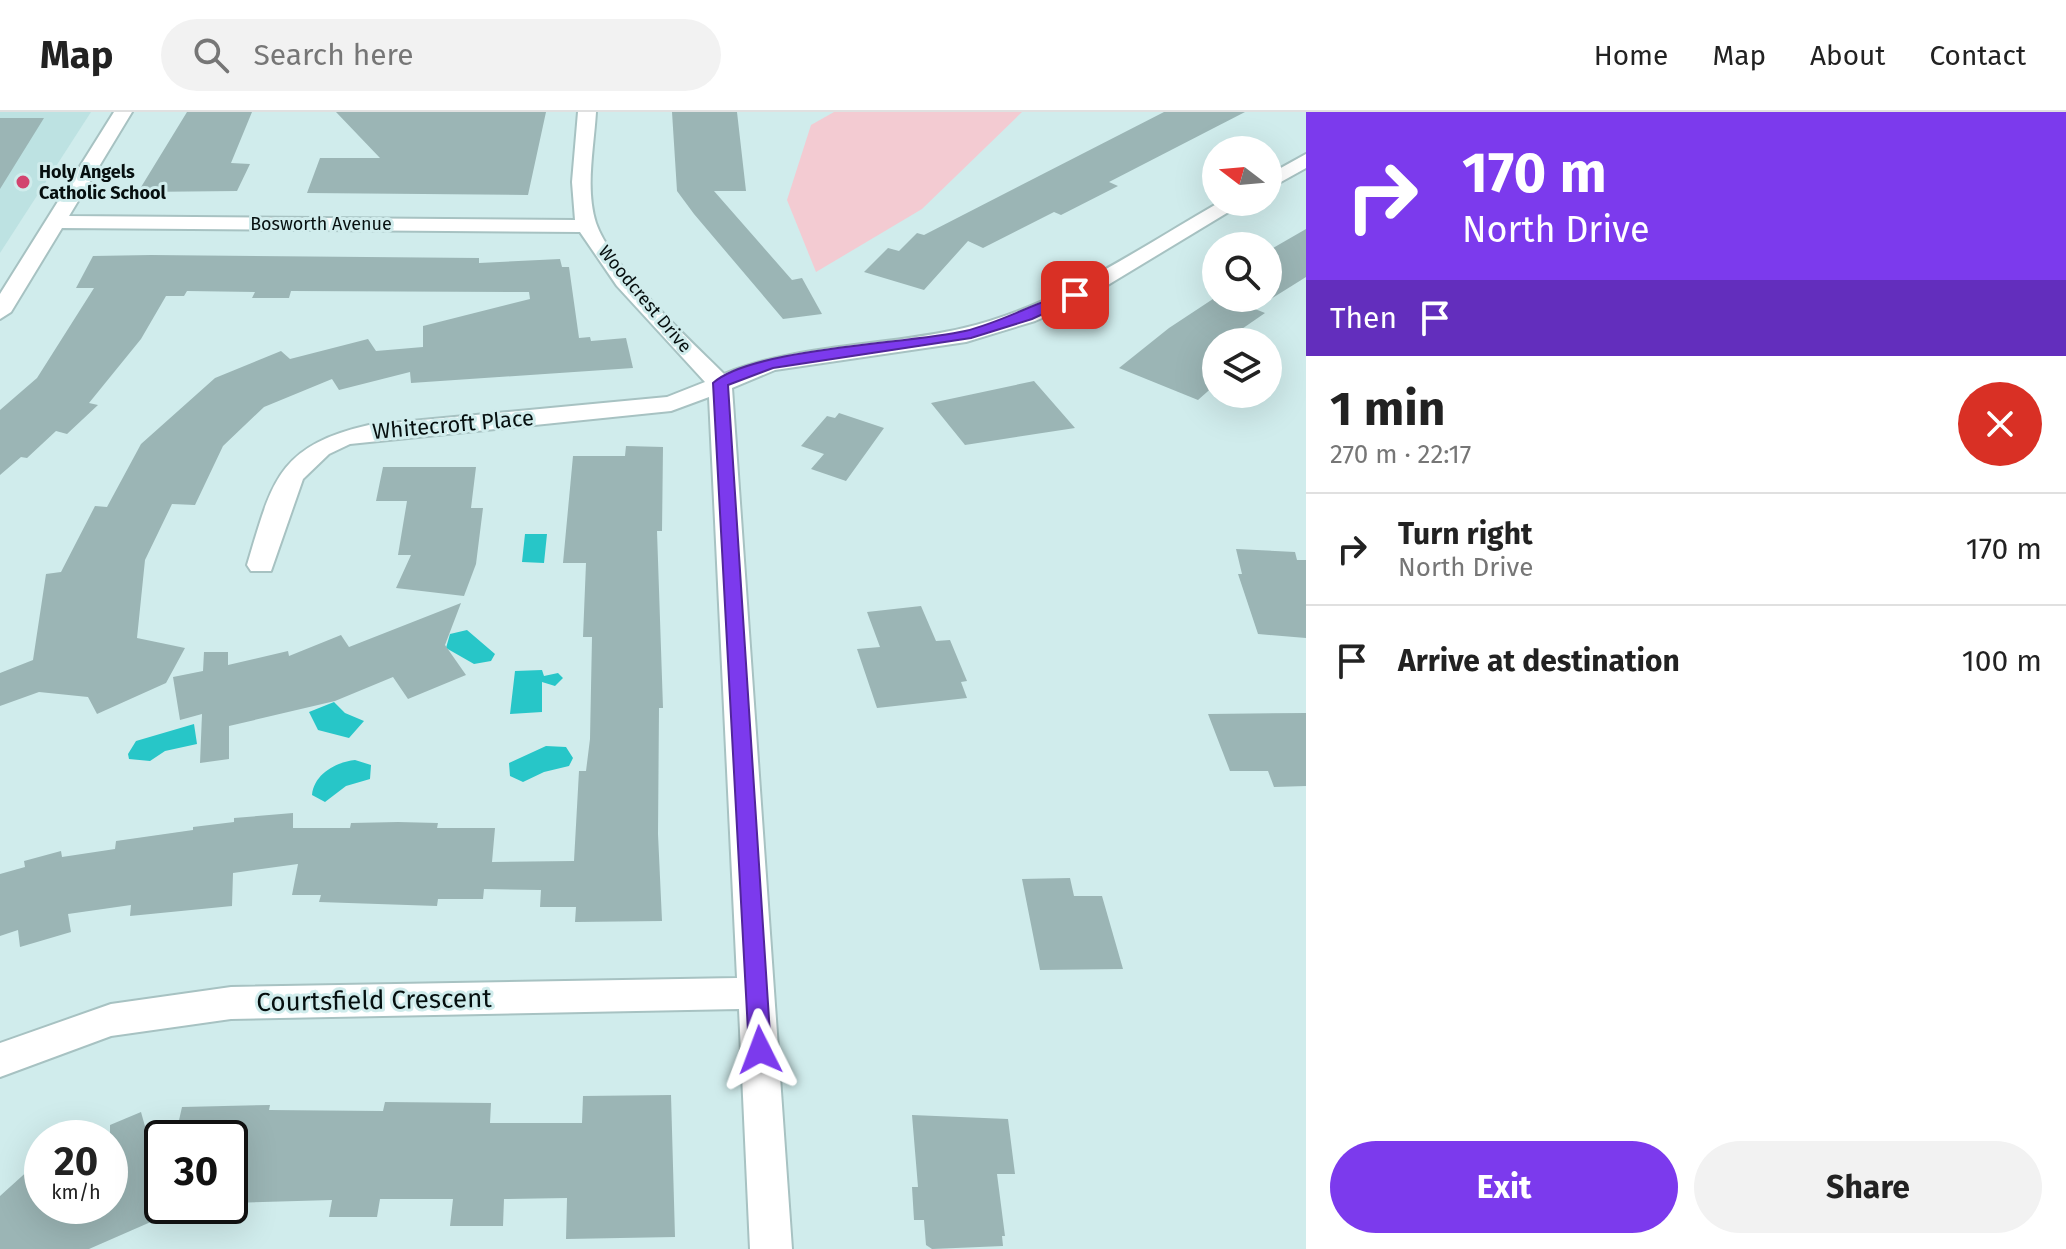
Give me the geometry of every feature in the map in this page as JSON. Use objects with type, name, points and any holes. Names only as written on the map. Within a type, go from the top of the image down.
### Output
[{"type":"street","points":[[0,312],[123,112]]},
{"type":"street","name":"Woodcrest Drive","points":[[587,112],[583,204],[587,226],[649,307],[720,383]]},
{"type":"street","points":[[1282,175],[1306,160]]},
{"type":"street","name":"Whitecroft Place","points":[[261,565],[289,477],[300,461],[329,442],[369,432],[671,404],[770,364],[945,339],[1016,320],[1093,285],[1211,216]]},
{"type":"street","name":"Bosworth Avenue","points":[[55,222],[587,226]]},
{"type":"street","points":[[720,383],[771,1249]]},
{"type":"street","name":"Courtsfield Crescent","points":[[0,1060],[111,1020],[231,1003],[757,993]]},
{"type":"shaded area","name":"Holy Angels Catholic School","points":[[0,112],[91,112],[0,253]]},
{"type":"shaded area","points":[[834,112],[1022,112],[922,209],[816,272],[787,200],[811,125]]},
{"type":"water","points":[[525,534],[547,534],[544,563],[522,562]]},
{"type":"water","points":[[467,630],[495,654],[491,661],[474,664],[446,648],[450,634]]},
{"type":"water","points":[[542,670],[544,676],[558,673],[563,678],[555,686],[542,682],[542,712],[510,714],[515,671]]},
{"type":"water","points":[[334,702],[345,713],[364,721],[349,738],[318,730],[309,712]]},
{"type":"water","points":[[194,724],[197,744],[165,751],[150,761],[129,759],[128,754],[136,741]]},
{"type":"water","points":[[546,746],[566,747],[573,758],[569,766],[544,772],[523,782],[510,776],[509,763]]},
{"type":"water","points":[[355,760],[371,765],[370,779],[346,786],[325,802],[312,795],[317,781],[327,770]]},
{"type":"building","points":[[187,112],[252,112],[231,163],[250,164],[237,191],[138,192]]},
{"type":"building","points":[[336,112],[546,112],[528,195],[307,193],[320,158],[380,158]]},
{"type":"building","points":[[672,112],[737,112],[746,191],[714,191],[792,280],[802,278],[822,314],[783,319],[694,214],[677,191]]},
{"type":"building","points":[[1164,112],[1245,112],[1109,182],[1118,186],[1061,215],[1054,212],[983,248],[968,241],[924,290],[864,272],[888,248],[899,251],[917,233],[924,235]]},
{"type":"building","points":[[0,118],[44,118],[0,189]]},
{"type":"building","points":[[1306,229],[1306,277],[1282,292],[1282,243]]},
{"type":"building","points":[[93,256],[479,258],[479,263],[560,259],[562,267],[569,267],[579,338],[590,337],[591,341],[626,338],[633,368],[411,383],[410,372],[339,390],[332,379],[264,407],[223,446],[195,505],[172,504],[145,560],[137,638],[185,648],[166,683],[97,714],[88,697],[39,692],[0,706],[0,673],[33,660],[46,574],[61,572],[95,506],[107,507],[141,444],[215,378],[281,351],[290,359],[368,339],[376,351],[423,347],[423,326],[530,299],[529,292],[291,291],[289,298],[252,298],[255,292],[187,291],[184,296],[166,296],[141,339],[89,403],[98,405],[67,434],[56,431],[27,458],[21,457],[0,475],[0,410],[37,378],[94,288],[76,288]]},
{"type":"building","points":[[1202,306],[1202,312],[1265,313],[1243,328],[1202,328],[1202,396],[1198,400],[1119,368]]},
{"type":"building","points":[[1034,381],[1075,428],[965,445],[931,403]]},
{"type":"building","points":[[839,413],[884,428],[846,481],[811,469],[824,454],[801,446],[827,416],[835,418]]},
{"type":"building","points":[[626,446],[663,447],[662,531],[657,531],[663,708],[659,708],[658,834],[662,921],[575,922],[576,907],[540,907],[541,890],[484,889],[483,899],[438,899],[437,906],[319,902],[321,895],[292,895],[298,864],[233,873],[232,906],[130,916],[131,905],[68,914],[71,932],[20,947],[18,930],[0,936],[0,874],[25,867],[24,861],[61,851],[62,857],[115,849],[116,841],[193,830],[193,827],[234,822],[234,818],[293,813],[293,828],[350,828],[351,823],[398,822],[438,823],[437,828],[495,828],[492,862],[574,861],[579,771],[586,771],[590,739],[592,637],[583,637],[586,563],[563,563],[573,456],[625,456]]},
{"type":"building","points":[[383,467],[476,467],[471,508],[483,508],[476,564],[464,596],[396,588],[411,555],[398,555],[407,501],[376,501]]},
{"type":"building","points":[[1236,549],[1295,552],[1297,560],[1306,560],[1306,638],[1258,634],[1238,574],[1242,574]]},
{"type":"building","points":[[461,603],[445,645],[466,675],[408,699],[393,677],[335,701],[229,726],[229,759],[200,763],[202,714],[180,720],[173,677],[203,671],[204,652],[228,652],[228,665],[288,651],[289,656],[341,635],[349,647]]},
{"type":"building","points":[[921,606],[936,641],[950,640],[967,681],[961,682],[967,698],[877,708],[857,649],[880,647],[867,612]]},
{"type":"building","points":[[1306,713],[1306,786],[1274,787],[1268,771],[1230,771],[1208,714]]},
{"type":"building","points":[[1070,878],[1074,896],[1102,896],[1123,969],[1040,970],[1022,879]]},
{"type":"building","points":[[671,1095],[675,1237],[566,1239],[567,1198],[504,1199],[503,1226],[450,1226],[453,1199],[380,1199],[377,1217],[329,1217],[332,1200],[248,1202],[248,1120],[179,1120],[182,1107],[270,1105],[269,1110],[383,1111],[385,1102],[491,1103],[490,1123],[582,1123],[583,1096]]},
{"type":"building","points":[[141,1112],[144,1123],[146,1224],[89,1249],[0,1249],[0,1196],[24,1174],[24,1224],[128,1224],[128,1120],[122,1120]]},
{"type":"building","points":[[912,1115],[1008,1119],[1015,1174],[997,1174],[1005,1236],[1002,1236],[1003,1246],[932,1249],[926,1245],[924,1220],[914,1220],[912,1187],[918,1187]]},
{"type":"place","name":"Holy Angels Catholic School","points":[[23,182]]},
{"type":"route","points":[[760,1050],[720,383],[770,364],[966,335],[1006,324],[1075,295]]}]
